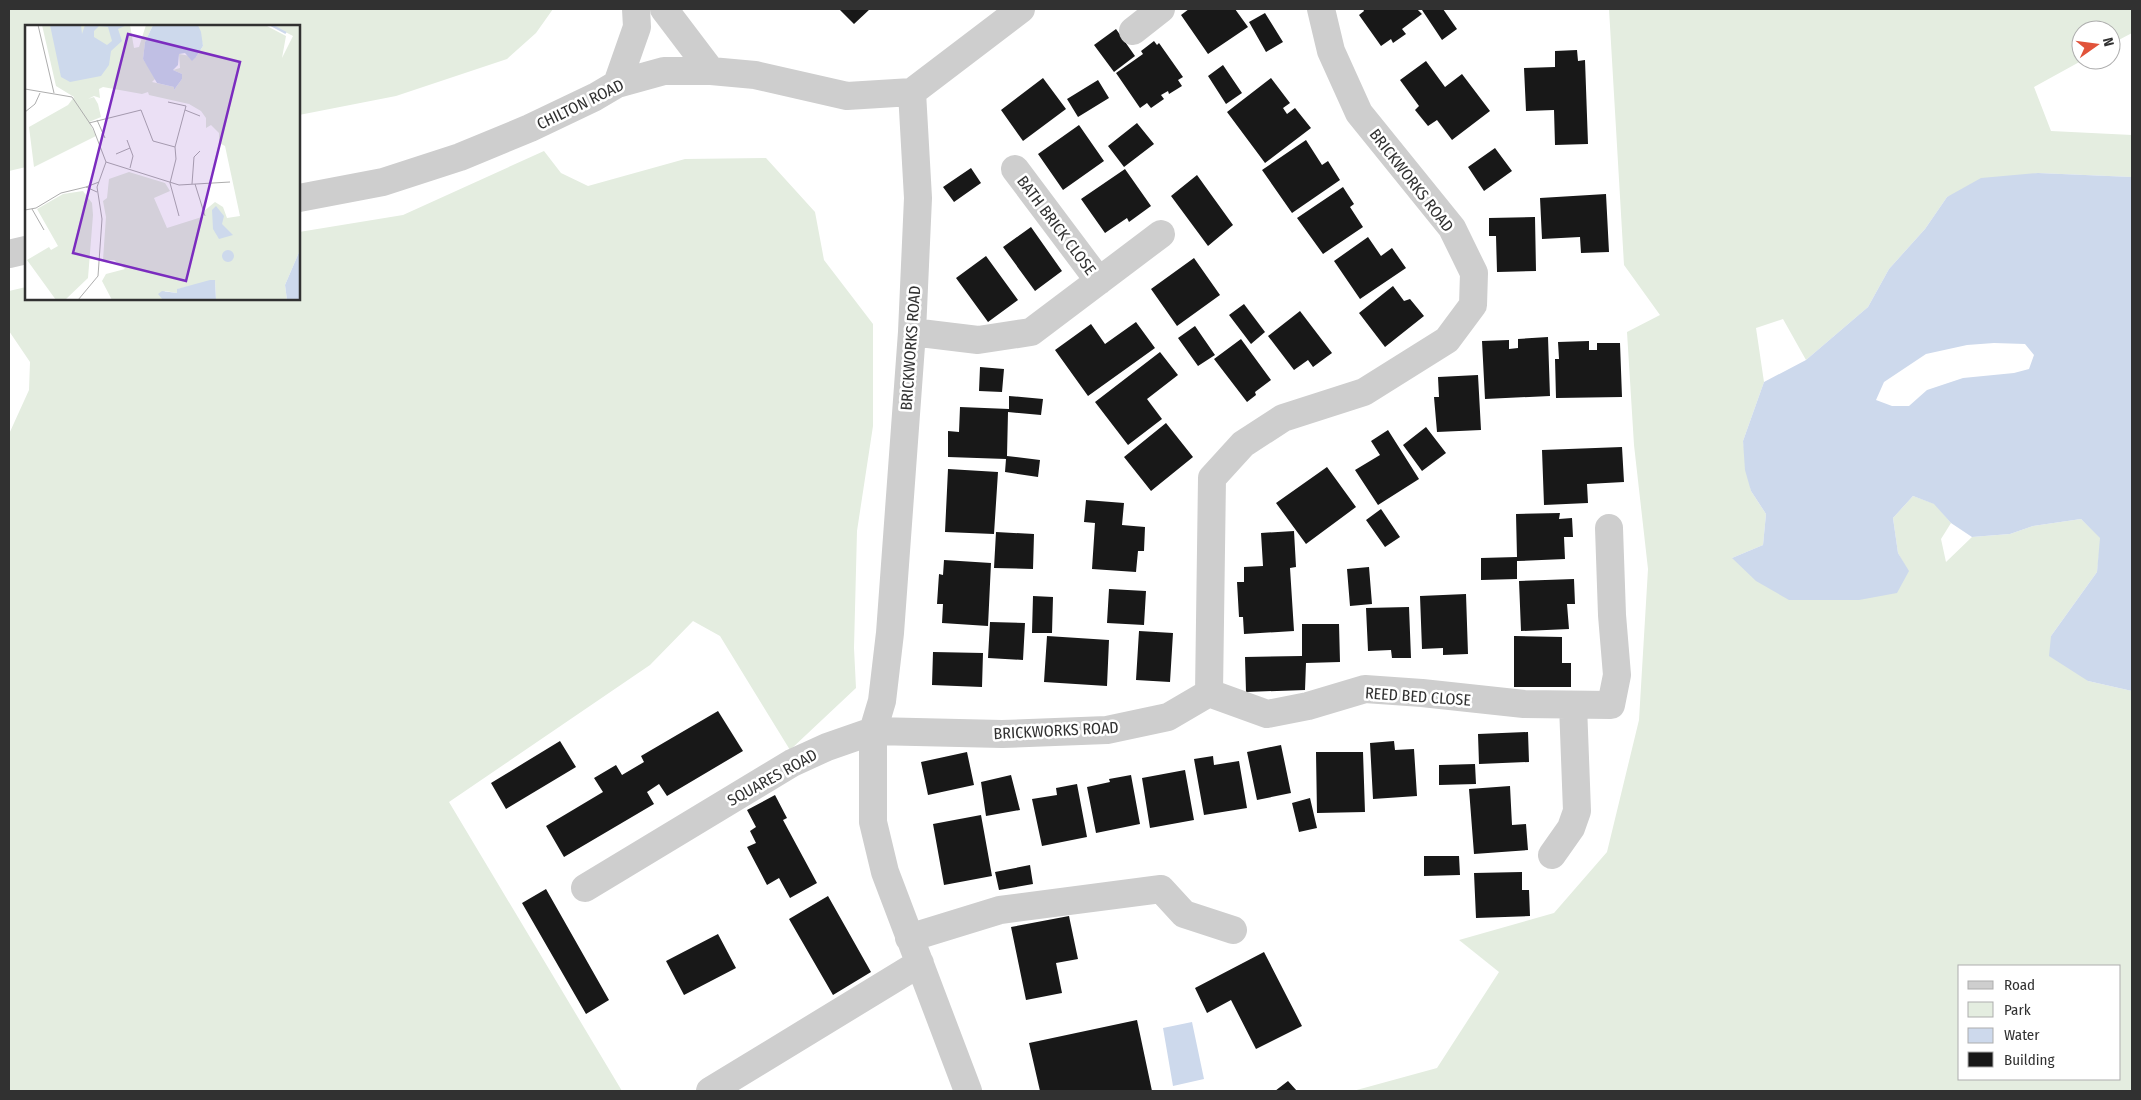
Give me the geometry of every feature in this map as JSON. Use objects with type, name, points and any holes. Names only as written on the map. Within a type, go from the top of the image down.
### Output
[{"type":"street","points":[[617,84],[637,27],[636,9]]},
{"type":"street","points":[[664,9],[710,71]]},
{"type":"street","points":[[912,92],[1021,9]]},
{"type":"street","points":[[1133,31],[1161,9]]},
{"type":"street","name":"BRICKWORKS ROAD","points":[[912,92],[918,198],[912,332],[890,633],[882,701],[873,732],[1002,734],[1107,730],[1168,717],[1209,693],[1212,478],[1243,444],[1283,418],[1364,392],[1447,340],[1473,305],[1474,273],[1452,228],[1359,113],[1331,52],[1321,9]]},
{"type":"street","name":"CHILTON ROAD","points":[[300,198],[383,182],[460,157],[530,128],[617,84],[664,71],[710,71],[755,75],[847,96],[912,92]]},
{"type":"street","name":"BATH BRICK CLOSE","points":[[1015,169],[1099,281]]},
{"type":"street","name":"BATH BRICK CLOSE","points":[[912,332],[978,340],[1031,332],[1161,234]]},
{"type":"street","points":[[9,254],[25,250]]},
{"type":"street","name":"REED BED CLOSE","points":[[1209,693],[1266,714],[1308,706],[1365,689],[1524,704],[1611,705],[1617,675],[1612,615],[1609,528]]},
{"type":"street","points":[[1552,855],[1571,828],[1577,811],[1573,705]]},
{"type":"street","points":[[873,732],[873,822],[885,872],[968,1091]]},
{"type":"street","name":"SQUARES ROAD","points":[[585,888],[792,763],[827,747],[873,732]]},
{"type":"street","points":[[909,938],[1000,910],[1161,889],[1184,914],[1233,930]]},
{"type":"street","points":[[710,1091],[920,962]]},
{"type":"green space","points":[[9,9],[553,9],[536,33],[507,59],[396,96],[300,115],[300,25],[25,25],[25,167],[9,171]]},
{"type":"green space","points":[[1609,9],[2132,9],[2132,33],[2121,39],[2121,20],[2071,20],[2071,67],[2034,87],[2051,131],[2132,135],[2132,177],[2038,173],[1947,197],[1925,229],[1889,269],[1868,307],[1806,360],[1783,319],[1756,328],[1764,382],[1743,441],[1751,491],[1766,514],[1763,545],[1732,558],[1908,571],[1898,553],[1893,518],[1913,496],[1935,504],[1951,523],[1941,539],[1946,562],[1972,537],[2010,534],[2033,526],[2081,519],[2101,538],[2097,572],[2051,636],[2088,681],[2132,691],[2132,1091],[1353,1091],[1437,1068],[1499,972],[1459,940],[1554,913],[1607,852],[1639,720],[1648,569],[1634,445],[1627,332],[1660,315],[1624,265]]},
{"type":"green space","points":[[544,151],[561,173],[588,186],[685,159],[766,158],[815,212],[824,260],[873,324],[873,426],[857,531],[854,648],[856,688],[790,750],[720,636],[693,621],[650,665],[449,802],[622,1091],[9,1091],[9,434],[29,390],[30,362],[9,331],[9,291],[25,287],[25,300],[300,300],[300,232],[403,215]]},
{"type":"water","points":[[2038,173],[2132,177],[2132,691],[2088,681],[2049,656],[2051,636],[2097,572],[2100,538],[2081,519],[2033,526],[2010,534],[1972,537],[1951,523],[1934,504],[1913,496],[1893,518],[1898,553],[1909,571],[1897,593],[1859,600],[1789,600],[1756,581],[1732,558],[1763,545],[1766,514],[1751,491],[1745,470],[1743,441],[1764,382],[1806,360],[1868,307],[1889,269],[1925,229],[1947,197],[1981,178]],"holes":[[[1994,343],[2025,344],[2034,355],[2029,369],[2014,373],[1963,378],[1927,390],[1909,406],[1892,406],[1876,400],[1884,382],[1926,354],[1967,345]]]},
{"type":"water","points":[[1192,1022],[1204,1079],[1173,1086],[1163,1028]]},
{"type":"building","points":[[839,9],[870,9],[854,24]]},
{"type":"building","points":[[1189,9],[1235,9],[1248,27],[1208,54],[1181,15]]},
{"type":"building","points":[[1363,9],[1417,9],[1422,14],[1402,29],[1406,34],[1393,43],[1391,39],[1381,46],[1359,15],[1364,11]]},
{"type":"building","points":[[1443,9],[1457,29],[1442,40],[1422,10]]},
{"type":"building","points":[[1265,13],[1283,42],[1266,52],[1249,22]]},
{"type":"building","points":[[1116,29],[1135,56],[1114,72],[1094,45]]},
{"type":"building","points":[[1154,41],[1157,45],[1159,43],[1183,77],[1178,80],[1182,86],[1169,94],[1168,91],[1161,95],[1164,99],[1151,108],[1147,103],[1140,108],[1116,73],[1143,54],[1141,51]]},
{"type":"building","points":[[1577,50],[1578,61],[1585,60],[1588,144],[1555,145],[1554,110],[1526,111],[1524,68],[1555,67],[1555,51]]},
{"type":"building","points":[[1426,61],[1445,87],[1462,74],[1490,111],[1452,140],[1437,120],[1428,126],[1415,110],[1419,106],[1400,80]]},
{"type":"building","points":[[1223,65],[1242,93],[1226,104],[1208,76]]},
{"type":"building","points":[[1043,78],[1066,109],[1023,141],[1001,110]]},
{"type":"building","points":[[1271,78],[1290,103],[1283,108],[1287,114],[1295,108],[1311,128],[1265,163],[1227,112]]},
{"type":"building","points":[[1098,80],[1109,98],[1078,117],[1067,99]]},
{"type":"building","points":[[1137,123],[1154,144],[1124,167],[1108,146]]},
{"type":"building","points":[[1079,125],[1104,161],[1063,190],[1038,154]]},
{"type":"building","points":[[1306,140],[1322,165],[1328,161],[1340,180],[1292,213],[1262,170]]},
{"type":"building","points":[[1495,148],[1512,171],[1484,191],[1468,167]]},
{"type":"building","points":[[971,168],[981,183],[954,202],[943,187]]},
{"type":"building","points":[[1125,169],[1151,206],[1129,222],[1127,218],[1105,233],[1081,199]]},
{"type":"building","points":[[1197,175],[1233,225],[1208,246],[1171,196]]},
{"type":"building","points":[[1343,187],[1354,204],[1350,207],[1363,227],[1323,254],[1297,218]]},
{"type":"building","points":[[1606,194],[1609,252],[1581,253],[1580,237],[1542,239],[1540,198]]},
{"type":"building","points":[[1535,217],[1536,271],[1497,272],[1496,236],[1489,236],[1489,218]]},
{"type":"building","points":[[1031,227],[1062,271],[1035,291],[1003,247]]},
{"type":"building","points":[[1368,237],[1381,256],[1392,248],[1406,268],[1360,299],[1334,261]]},
{"type":"building","points":[[986,256],[1018,300],[988,322],[956,278]]},
{"type":"building","points":[[1194,258],[1220,295],[1177,326],[1151,289]]},
{"type":"building","points":[[1393,286],[1404,301],[1410,299],[1424,316],[1385,347],[1359,313]]},
{"type":"building","points":[[1244,304],[1265,332],[1251,344],[1229,315]]},
{"type":"building","points":[[1300,311],[1332,353],[1313,367],[1308,360],[1294,370],[1268,336]]},
{"type":"building","points":[[1136,322],[1155,348],[1088,396],[1055,350],[1091,324],[1105,344]]},
{"type":"building","points":[[1195,326],[1215,355],[1198,366],[1178,338]]},
{"type":"building","points":[[1548,337],[1550,396],[1485,399],[1482,341],[1509,340],[1509,349],[1518,348],[1518,339]]},
{"type":"building","points":[[1241,339],[1271,380],[1255,392],[1256,395],[1247,402],[1214,359]]},
{"type":"building","points":[[1589,341],[1589,350],[1597,350],[1597,343],[1620,343],[1622,397],[1556,398],[1555,359],[1559,359],[1558,342]]},
{"type":"building","points":[[1160,352],[1178,375],[1147,399],[1162,419],[1128,445],[1095,402]]},
{"type":"building","points":[[980,367],[1004,369],[1002,392],[979,391]]},
{"type":"building","points":[[1478,375],[1481,430],[1437,432],[1434,397],[1439,397],[1438,377]]},
{"type":"building","points":[[1009,396],[1043,399],[1041,415],[1008,412],[1007,456],[1040,460],[1038,477],[1005,472],[1006,459],[948,457],[948,431],[959,432],[960,407],[1009,409]]},
{"type":"building","points":[[1166,423],[1193,457],[1151,491],[1124,457]]},
{"type":"building","points":[[1426,427],[1446,453],[1422,471],[1403,445]]},
{"type":"building","points":[[1388,430],[1419,479],[1378,505],[1355,470],[1380,455],[1371,441]]},
{"type":"building","points":[[1622,447],[1624,482],[1587,484],[1588,503],[1544,505],[1542,450]]},
{"type":"building","points":[[1327,467],[1356,507],[1306,544],[1276,503]]},
{"type":"building","points":[[948,469],[998,472],[994,534],[945,532]]},
{"type":"building","points":[[1086,500],[1124,503],[1122,525],[1145,527],[1144,551],[1138,551],[1136,572],[1092,569],[1095,523],[1084,522]]},
{"type":"building","points":[[1381,509],[1400,537],[1385,547],[1366,520]]},
{"type":"building","points":[[1560,513],[1559,519],[1572,518],[1573,537],[1564,537],[1565,559],[1517,561],[1517,579],[1481,580],[1481,558],[1517,557],[1516,514]]},
{"type":"building","points":[[1294,531],[1296,567],[1290,568],[1294,631],[1244,634],[1243,617],[1239,617],[1237,582],[1244,582],[1244,567],[1263,566],[1261,533]]},
{"type":"building","points":[[996,532],[1034,534],[1033,569],[994,568]]},
{"type":"building","points":[[944,560],[991,563],[988,626],[942,623],[943,604],[937,604],[939,574],[943,575]]},
{"type":"building","points":[[1369,567],[1372,604],[1350,606],[1347,569]]},
{"type":"building","points":[[1574,579],[1575,604],[1567,604],[1569,629],[1521,631],[1519,581]]},
{"type":"building","points":[[1109,589],[1146,591],[1144,625],[1107,623]]},
{"type":"building","points":[[1466,594],[1468,654],[1443,655],[1443,648],[1422,649],[1420,596]]},
{"type":"building","points":[[1033,596],[1053,597],[1052,633],[1032,633]]},
{"type":"building","points":[[1409,607],[1411,658],[1392,658],[1391,650],[1368,651],[1366,608]]},
{"type":"building","points":[[990,622],[1025,623],[1023,660],[988,658]]},
{"type":"building","points":[[1302,624],[1339,624],[1340,662],[1306,663],[1305,690],[1246,692],[1245,657],[1302,656]]},
{"type":"building","points":[[1139,631],[1173,633],[1170,682],[1136,680]]},
{"type":"building","points":[[1047,636],[1109,640],[1107,686],[1044,682]]},
{"type":"building","points":[[1514,636],[1562,637],[1562,663],[1571,663],[1571,687],[1514,687]]},
{"type":"building","points":[[933,652],[983,653],[982,687],[932,685]]},
{"type":"building","points":[[718,711],[743,751],[667,796],[659,784],[647,792],[654,804],[564,857],[546,826],[603,792],[594,778],[616,765],[622,775],[644,762],[641,756]]},
{"type":"building","points":[[1528,732],[1529,762],[1479,764],[1478,734]]},
{"type":"building","points":[[560,741],[576,767],[506,809],[491,783]]},
{"type":"building","points":[[1394,741],[1395,750],[1414,749],[1417,796],[1373,799],[1370,743]]},
{"type":"building","points":[[1281,745],[1291,793],[1257,800],[1247,752]]},
{"type":"building","points":[[967,752],[974,785],[928,795],[921,762]]},
{"type":"building","points":[[1316,752],[1363,752],[1365,812],[1317,813]]},
{"type":"building","points":[[1213,756],[1214,765],[1239,761],[1247,808],[1204,815],[1194,759]]},
{"type":"building","points":[[1475,764],[1476,784],[1439,785],[1439,765]]},
{"type":"building","points":[[1185,770],[1194,820],[1150,828],[1142,778]]},
{"type":"building","points":[[1011,775],[1020,810],[986,816],[981,782]]},
{"type":"building","points":[[1131,775],[1140,824],[1096,833],[1087,787],[1110,782],[1109,779]]},
{"type":"building","points":[[1077,784],[1087,837],[1042,846],[1032,799],[1057,795],[1056,788]]},
{"type":"building","points":[[1510,786],[1512,825],[1526,824],[1528,850],[1474,854],[1469,789]]},
{"type":"building","points":[[775,795],[787,818],[783,820],[817,883],[790,898],[779,878],[767,885],[747,847],[756,843],[750,831],[756,827],[747,810]]},
{"type":"building","points":[[1310,798],[1317,828],[1299,832],[1292,803]]},
{"type":"building","points":[[981,815],[992,876],[944,885],[933,824]]},
{"type":"building","points":[[1424,856],[1459,856],[1460,875],[1424,876]]},
{"type":"building","points":[[1030,865],[1033,884],[999,890],[995,872]]},
{"type":"building","points":[[1522,872],[1522,890],[1529,890],[1530,916],[1476,918],[1474,873]]},
{"type":"building","points":[[546,889],[609,1000],[586,1014],[522,903]]},
{"type":"building","points":[[828,896],[871,972],[833,995],[789,919]]},
{"type":"building","points":[[1069,916],[1078,959],[1056,963],[1062,993],[1026,1000],[1011,927]]},
{"type":"building","points":[[718,934],[736,968],[684,995],[666,961]]},
{"type":"building","points":[[1264,952],[1302,1026],[1256,1049],[1231,1000],[1207,1013],[1195,988]]},
{"type":"building","points":[[1137,1020],[1152,1091],[1040,1091],[1029,1043]]},
{"type":"building","points":[[1288,1081],[1297,1091],[1275,1091]]}]
